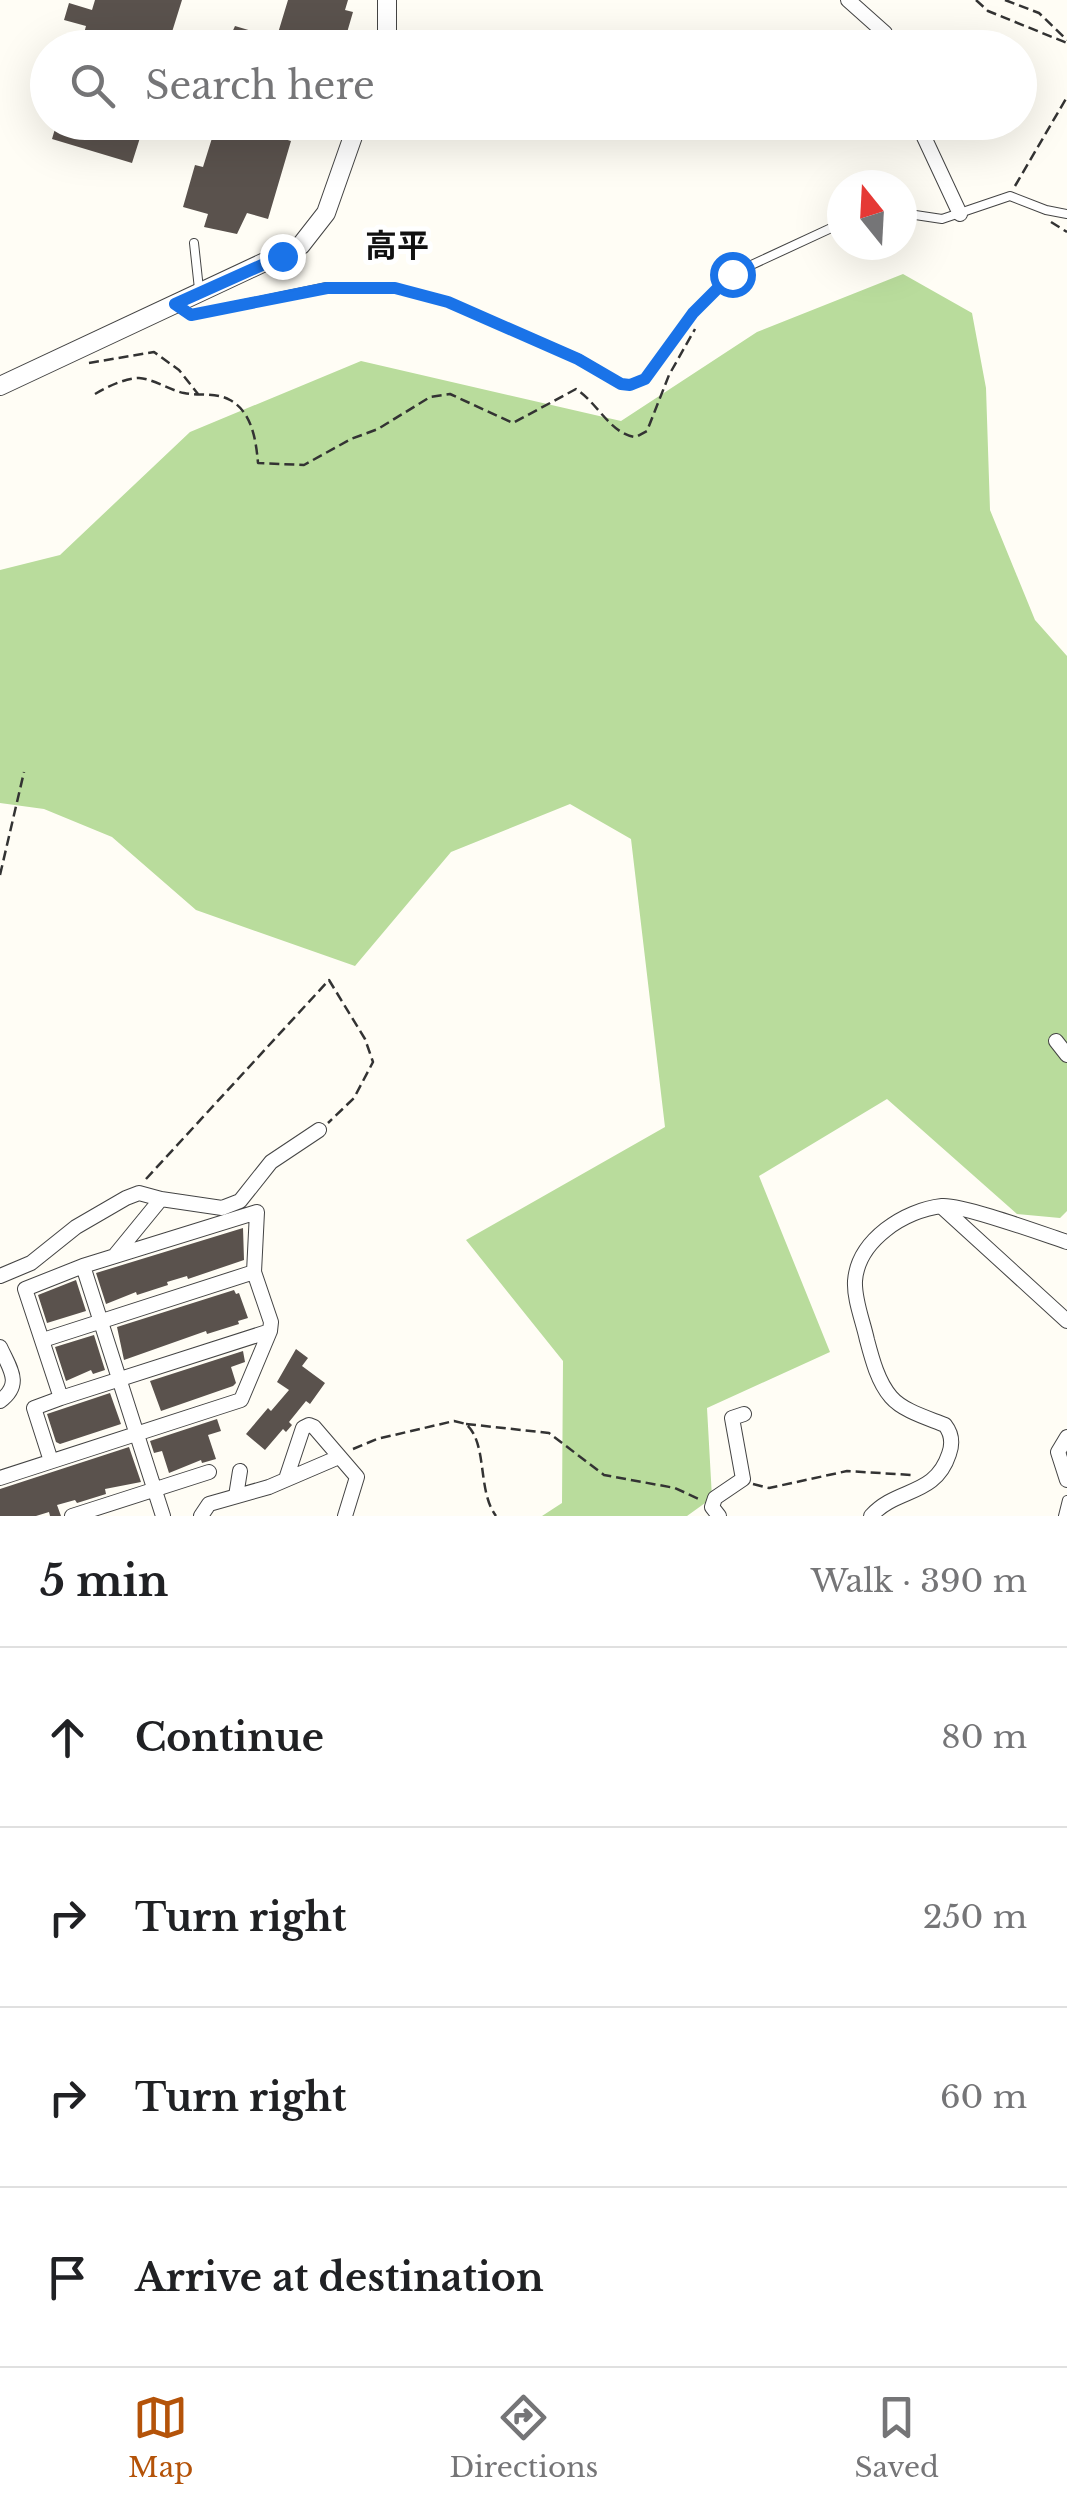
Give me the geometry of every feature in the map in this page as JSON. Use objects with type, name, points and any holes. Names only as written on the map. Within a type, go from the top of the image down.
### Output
[{"type":"street","points":[[386,30],[387,0]]},
{"type":"street","points":[[848,0],[883,30]]},
{"type":"street","points":[[0,386],[282,256],[308,239],[326,213],[352,140]]},
{"type":"street","points":[[925,140],[960,214]]},
{"type":"street","points":[[1056,1041],[1067,1055]]},
{"type":"street","points":[[0,1276],[31,1263],[76,1227],[139,1193],[222,1208],[240,1201],[271,1162],[319,1130]]},
{"type":"street","points":[[116,1255],[161,1199]]},
{"type":"street","points":[[941,1206],[1067,1322]]},
{"type":"street","points":[[870,1516],[890,1500],[933,1481],[948,1459],[952,1438],[945,1425],[898,1403],[888,1394],[873,1362],[856,1293],[857,1269],[875,1239],[911,1214],[941,1206],[1067,1242]]},
{"type":"street","points":[[0,1478],[241,1400],[271,1322],[254,1272],[258,1212],[116,1255],[25,1289],[60,1398]]},
{"type":"street","points":[[83,1266],[163,1516]]},
{"type":"street","points":[[43,1340],[254,1272]]},
{"type":"street","points":[[51,1461],[34,1408],[270,1331]]},
{"type":"street","points":[[0,1348],[14,1380],[13,1389],[0,1401]]},
{"type":"street","points":[[716,1510],[715,1498],[743,1479],[732,1418],[744,1414]]},
{"type":"street","points":[[286,1479],[304,1428],[314,1427],[357,1477],[345,1516]]},
{"type":"street","points":[[1067,1437],[1058,1452],[1067,1480]]},
{"type":"street","points":[[201,1516],[209,1504],[338,1457]]},
{"type":"street","points":[[236,1496],[240,1471]]},
{"type":"street","points":[[72,1516],[209,1472]]},
{"type":"lane","points":[[917,216],[932,219],[960,214],[1010,196],[1067,214]]},
{"type":"lane","points":[[175,304],[191,315],[327,288],[395,288],[448,302],[630,385],[645,379],[698,308],[732,274],[827,230]]},
{"type":"lane","points":[[194,243],[200,294]]},
{"type":"lane","points":[[1063,1516],[1067,1500]]},
{"type":"path","points":[[976,0],[988,10],[1067,41]]},
{"type":"path","points":[[1005,0],[1039,13],[1067,41]]},
{"type":"path","points":[[1010,196],[1067,97]]},
{"type":"path","points":[[95,394],[138,378],[232,400],[246,416],[258,462],[304,465],[351,438],[378,430],[430,396],[450,394],[513,424],[576,389],[621,433],[636,438],[647,431],[669,375],[699,321],[698,308]]},
{"type":"path","points":[[80,364],[154,352],[179,370],[199,395]]},
{"type":"path","points":[[0,874],[24,772]]},
{"type":"path","points":[[133,1196],[329,980],[365,1039],[373,1062],[354,1098],[319,1130]]},
{"type":"path","points":[[338,1457],[358,1446],[454,1421],[549,1434],[604,1475],[675,1488],[716,1510]]},
{"type":"path","points":[[466,1424],[474,1435],[485,1496],[496,1516]]},
{"type":"path","points":[[743,1479],[762,1489],[847,1471],[920,1476]]},
{"type":"green space","points":[[903,274],[972,313],[986,388],[990,510],[1035,620],[1067,656],[1067,1211],[1060,1218],[1017,1214],[887,1099],[759,1176],[830,1352],[707,1408],[712,1498],[687,1516],[542,1516],[562,1503],[563,1361],[466,1240],[665,1127],[631,839],[570,804],[451,852],[355,966],[196,910],[112,837],[44,809],[0,803],[0,570],[60,555],[190,432],[361,361],[621,421],[757,332]]},
{"type":"building","points":[[95,0],[182,0],[173,30],[85,30],[86,26],[64,20],[69,3],[92,10]]},
{"type":"building","points":[[288,0],[348,0],[345,10],[353,12],[348,30],[279,30]]},
{"type":"building","points":[[55,140],[139,140],[132,163]]},
{"type":"building","points":[[211,140],[291,141],[268,219],[247,213],[237,234],[204,227],[208,214],[183,207],[195,165],[203,167]]},
{"type":"building","points":[[243,1228],[244,1260],[106,1304],[96,1273]]},
{"type":"building","points":[[76,1280],[86,1311],[47,1323],[38,1295]]},
{"type":"building","points":[[234,1290],[239,1293],[248,1318],[238,1321],[239,1324],[207,1334],[206,1331],[124,1360],[117,1327]]},
{"type":"building","points":[[94,1335],[105,1370],[93,1374],[91,1370],[66,1381],[55,1347]]},
{"type":"building","points":[[296,1349],[308,1358],[302,1366],[325,1383],[310,1404],[306,1401],[289,1422],[292,1425],[286,1432],[283,1429],[265,1450],[246,1434],[289,1390],[277,1382]]},
{"type":"building","points":[[243,1351],[245,1362],[231,1367],[236,1383],[233,1386],[161,1411],[150,1381]]},
{"type":"building","points":[[110,1393],[121,1424],[56,1442],[47,1414]]},
{"type":"building","points":[[217,1419],[221,1431],[208,1435],[216,1459],[202,1463],[201,1460],[169,1473],[162,1451],[154,1453],[150,1441]]},
{"type":"building","points":[[129,1447],[141,1482],[105,1489],[106,1494],[77,1503],[75,1500],[57,1505],[61,1516],[50,1516],[49,1512],[0,1516],[0,1489]]},
{"type":"district","name":"高平","points":[[397,246]]},
{"type":"route","points":[[282,256],[175,304],[191,315],[327,288],[395,288],[448,302],[630,385],[645,379],[693,313],[732,274]]}]
